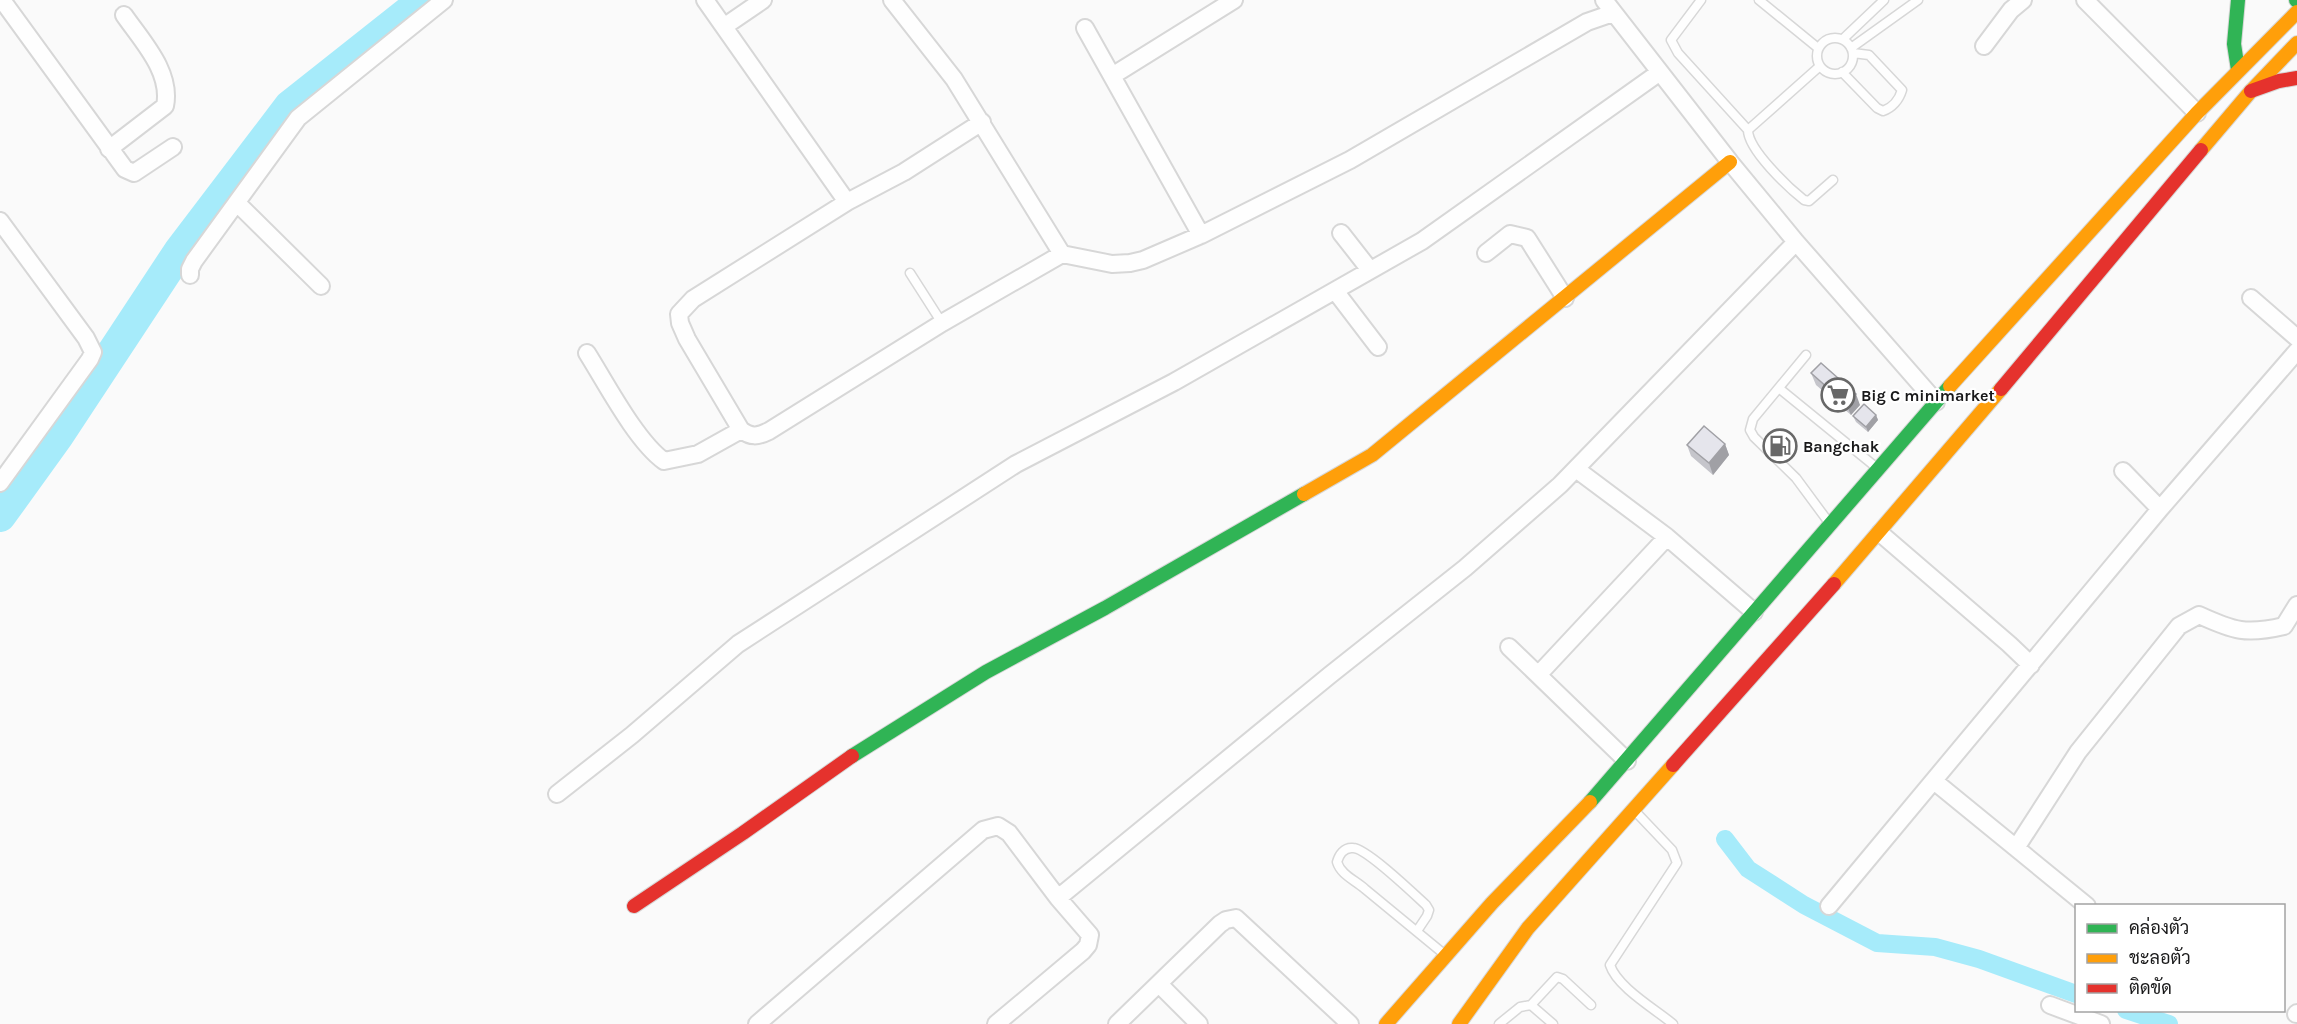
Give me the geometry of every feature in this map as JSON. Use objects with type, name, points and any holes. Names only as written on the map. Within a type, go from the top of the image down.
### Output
[{"type":"street","points":[[2,0],[125,170],[134,173],[173,147]]},
{"type":"street","points":[[190,275],[194,261],[298,118],[444,0]]},
{"type":"street","points":[[705,0],[847,202]]},
{"type":"street","points":[[725,26],[764,0]]},
{"type":"street","points":[[892,0],[954,79],[1062,254]]},
{"type":"street","points":[[1112,76],[1234,0]]},
{"type":"street","points":[[1984,46],[2011,10],[2023,0]]},
{"type":"street","points":[[2085,0],[2198,113]]},
{"type":"street","points":[[2238,0],[2234,44],[2238,70]]},
{"type":"street","points":[[982,122],[904,172],[847,202],[693,299],[681,309],[680,323],[687,339],[741,430],[749,435],[759,436],[769,431],[942,323],[1062,254],[1112,264],[1130,263],[1201,236],[1350,160],[1587,22],[1608,7],[1796,242],[1936,402]]},
{"type":"street","points":[[1386,1024],[1445,954],[1627,761],[1936,402],[2198,113],[2297,12]]},
{"type":"street","points":[[109,149],[165,106],[168,94],[161,70],[124,15]]},
{"type":"street","points":[[1085,28],[1201,236]]},
{"type":"street","points":[[1459,1024],[1528,928],[1881,533],[2251,91],[2297,43]]},
{"type":"street","points":[[557,794],[632,735],[738,644],[1016,464],[1174,382],[1336,292],[1422,241],[1660,72]]},
{"type":"street","points":[[2251,91],[2279,81],[2297,78]]},
{"type":"street","points":[[634,906],[744,833],[865,746],[976,678],[1105,608],[1372,455],[1730,162]]},
{"type":"street","points":[[237,203],[321,286]]},
{"type":"street","points":[[0,221],[86,338],[93,352],[0,483]]},
{"type":"street","points":[[1341,233],[1370,270]]},
{"type":"street","points":[[1486,253],[1510,234],[1527,238],[1564,298]]},
{"type":"street","points":[[1058,898],[1464,568],[1576,469],[1796,242]]},
{"type":"street","points":[[1336,292],[1378,347]]},
{"type":"street","points":[[2251,298],[2297,338]]},
{"type":"street","points":[[1828,906],[2160,509],[2297,351]]},
{"type":"street","points":[[587,353],[652,452],[664,460],[698,454],[741,430]]},
{"type":"street","points":[[1576,469],[1667,537],[1754,612]]},
{"type":"street","points":[[2123,471],[2160,509]]},
{"type":"street","points":[[1881,533],[2031,665]]},
{"type":"street","points":[[1539,674],[1667,537]]},
{"type":"street","points":[[2016,848],[2078,752],[2179,626],[2199,615],[2230,629],[2261,632],[2284,626],[2297,606]]},
{"type":"street","points":[[1509,647],[1627,761]]},
{"type":"street","points":[[1934,781],[2085,904]]},
{"type":"street","points":[[757,1024],[983,830],[998,826],[1009,833],[1058,898],[1090,935],[1088,945],[996,1024]]},
{"type":"street","points":[[1117,1024],[1220,924],[1236,918],[1350,1024]]},
{"type":"street","points":[[1159,984],[1199,1024]]},
{"type":"street","points":[[2050,1005],[2101,1024]]},
{"type":"lane","points":[[1701,0],[1671,40],[1678,53],[1748,130],[1748,135],[1760,155],[1804,200],[1809,201],[1833,180]]},
{"type":"lane","points":[[1759,0],[1818,48]]},
{"type":"lane","points":[[1884,0],[1843,39],[1829,39],[1818,48],[1820,66],[1830,73],[1842,72],[1851,64],[1852,50],[1918,0]]},
{"type":"lane","points":[[1842,72],[1876,108],[1883,111],[1889,109],[1900,97],[1902,90],[1897,83],[1869,55],[1852,50],[1843,39]]},
{"type":"lane","points":[[1748,130],[1820,66]]},
{"type":"lane","points":[[910,273],[942,323]]},
{"type":"lane","points":[[1806,355],[1753,419],[1750,430],[1754,437],[1796,478],[1830,525]]},
{"type":"lane","points":[[1780,389],[1878,469]]},
{"type":"lane","points":[[1634,810],[1672,850],[1677,863],[1610,965],[1612,973],[1622,983],[1673,1024]]},
{"type":"lane","points":[[1417,932],[1429,910],[1426,905],[1390,873],[1358,849],[1349,848],[1341,852],[1337,862],[1341,872],[1358,883],[1417,932],[1445,954]]},
{"type":"lane","points":[[1499,1024],[1520,1007],[1531,1005],[1557,977],[1563,979],[1592,1005]]},
{"type":"lane","points":[[1531,1005],[1553,1024]]},
{"type":"building","points":[[1821,363],[1856,394],[1846,404],[1811,373]]},
{"type":"building","points":[[1864,404],[1876,415],[1866,427],[1853,416]]},
{"type":"building","points":[[1704,426],[1725,444],[1709,463],[1687,445]]},
{"type":"waterway","points":[[0,516],[57,437],[179,252],[290,106],[424,0]]},
{"type":"waterway","points":[[1725,839],[1748,869],[1804,905],[1877,943],[1935,947],[1979,959],[2075,994]]},
{"type":"waterway","points":[[2132,1012],[2169,1024]]},
{"type":"traffic: fast","points":[[2238,0],[2234,44],[2238,70]]},
{"type":"traffic: fast","points":[[1590,802],[1950,386]]},
{"type":"traffic: fast","points":[[852,756],[986,672],[1105,608],[1304,494]]},
{"type":"traffic: slow","points":[[1950,386],[2197,113],[2297,12]]},
{"type":"traffic: slow","points":[[2201,150],[2251,91],[2297,43]]},
{"type":"traffic: slow","points":[[1304,494],[1372,455],[1730,162]]},
{"type":"traffic: slow","points":[[1834,584],[2001,389]]},
{"type":"traffic: slow","points":[[1459,1024],[1528,928],[1673,765]]},
{"type":"traffic: slow","points":[[1386,1024],[1492,903],[1590,802]]},
{"type":"traffic: jam","points":[[2251,91],[2279,81],[2297,78]]},
{"type":"traffic: jam","points":[[2001,389],[2201,150]]},
{"type":"traffic: jam","points":[[1673,765],[1834,584]]},
{"type":"traffic: jam","points":[[634,906],[852,756]]},
{"type":"place","name":"Big C minimarket","points":[[1838,395]]},
{"type":"place","name":"Bangchak","points":[[1780,446]]}]
